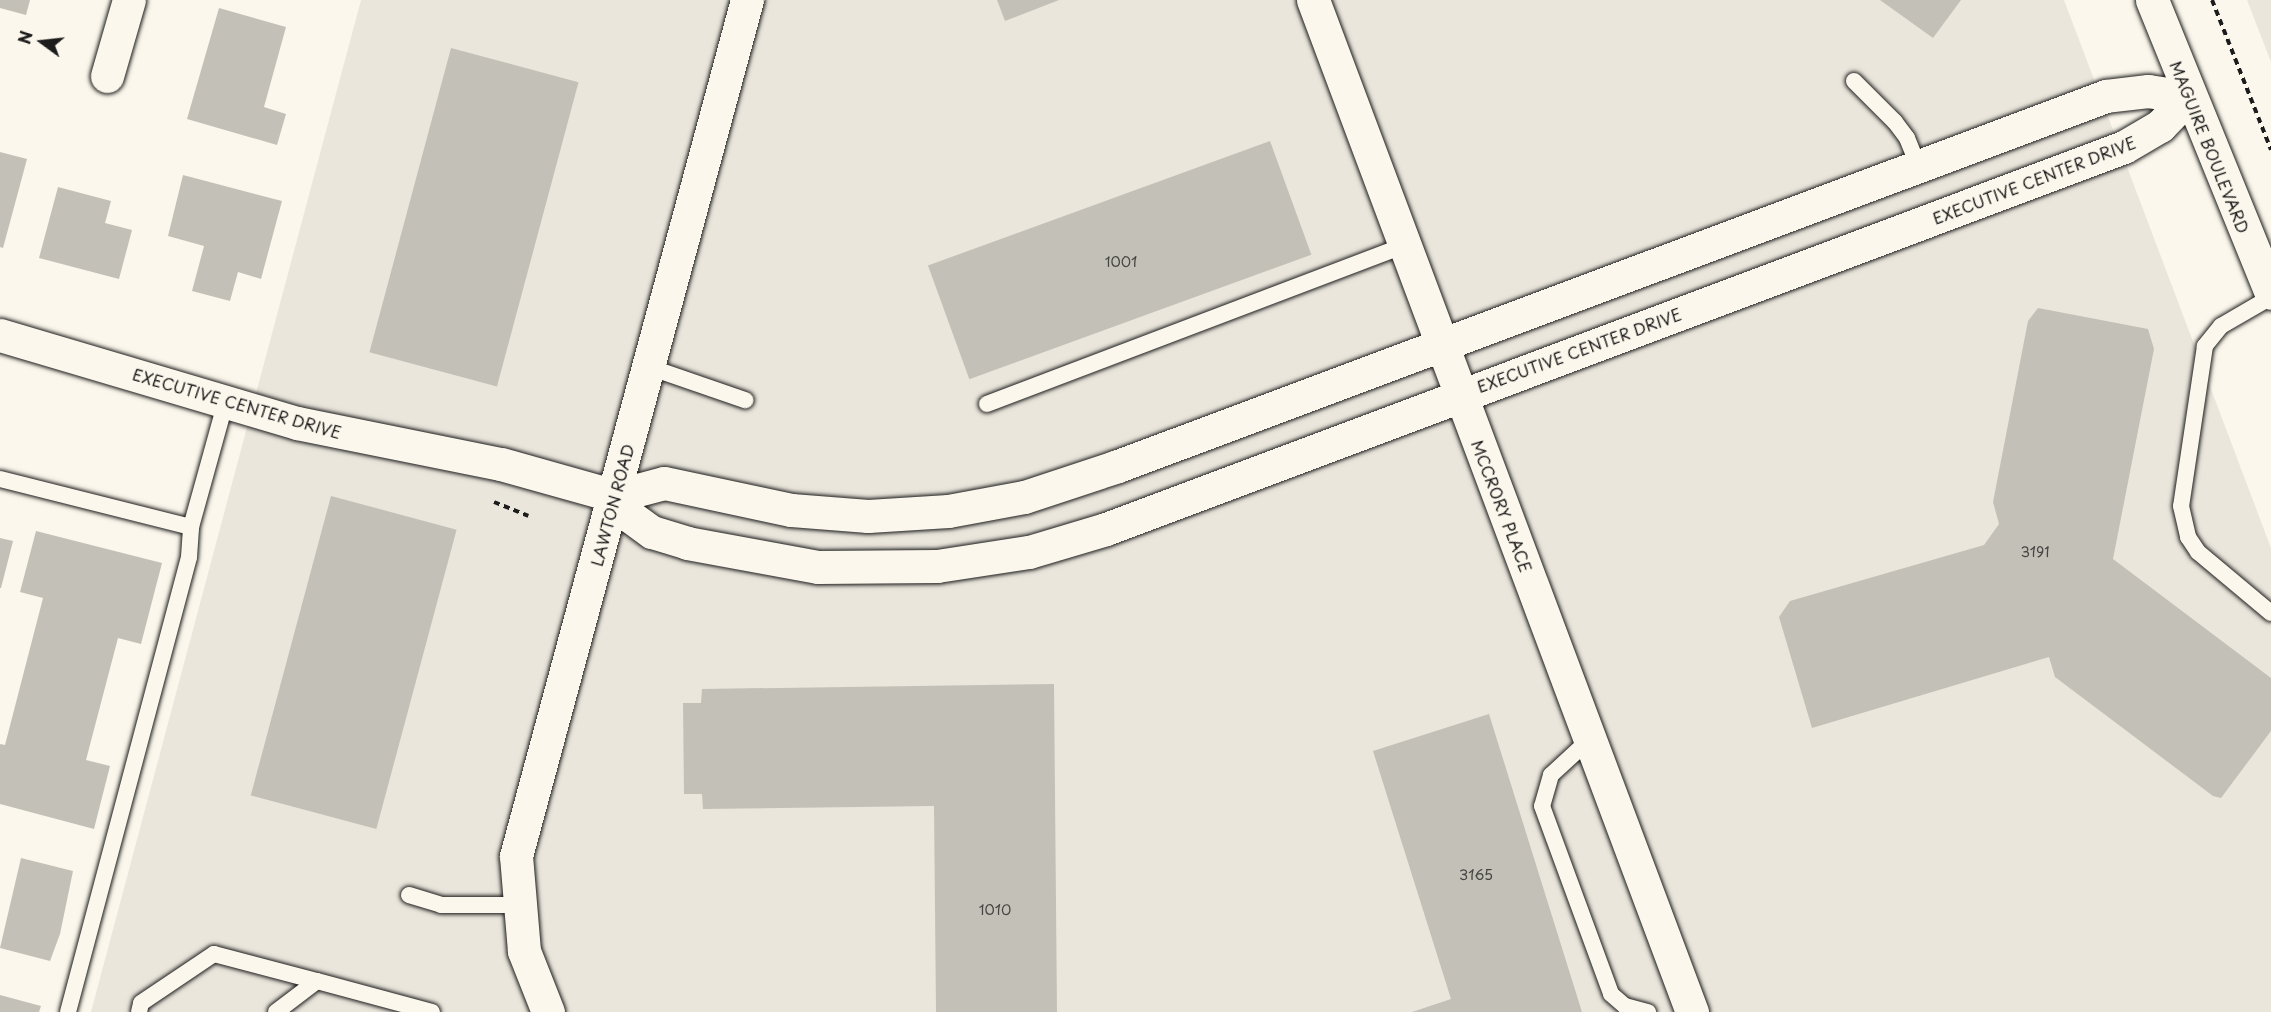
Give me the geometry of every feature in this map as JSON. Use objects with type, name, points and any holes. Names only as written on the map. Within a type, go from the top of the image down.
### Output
[{"type":"street","points":[[107,76],[129,0]]},
{"type":"street","name":"LAWTON ROAD","points":[[546,1012],[530,972],[518,905],[516,856],[747,0]]},
{"type":"street","name":"MCCRORY PLACE","points":[[1313,0],[1692,1012]]},
{"type":"street","name":"MAGUIRE BOULEVARD","points":[[2152,0],[2188,97],[2271,295]]},
{"type":"street","points":[[615,496],[663,483],[766,506],[842,515],[921,513],[999,503],[1072,483],[2106,96],[2148,91],[2188,97]]},
{"type":"street","name":"EXECUTIVE CENTER DRIVE","points":[[0,335],[327,431],[501,464],[615,496],[631,517],[652,532],[749,556],[845,568],[970,563],[1029,552],[1106,529],[1460,394],[2124,147],[2160,126],[2188,97]]},
{"type":"lane","points":[[1854,81],[1895,122],[1907,138],[1918,165]]},
{"type":"lane","points":[[987,404],[1404,246]]},
{"type":"lane","points":[[2271,295],[2221,326],[2205,346],[2181,506],[2188,537],[2198,552],[2271,614]]},
{"type":"lane","points":[[649,367],[745,400]]},
{"type":"lane","points":[[68,1012],[189,557],[192,527],[226,401]]},
{"type":"lane","points":[[0,479],[192,527]]},
{"type":"lane","points":[[1590,739],[1551,775],[1542,806],[1611,994],[1624,1006],[1648,1012]]},
{"type":"lane","points":[[409,895],[441,905],[518,905]]},
{"type":"lane","points":[[139,1012],[141,1004],[214,954],[432,1012]]},
{"type":"lane","points":[[276,1012],[317,981]]},
{"type":"path","points":[[2212,0],[2271,150]]},
{"type":"path","points":[[494,502],[528,516]]},
{"type":"shaded area","points":[[361,0],[2064,0],[2271,548],[2271,1012],[91,1012]]},
{"type":"shaded area","points":[[2247,0],[2271,0],[2271,62]]},
{"type":"building","points":[[0,0],[30,0],[26,15],[0,8]]},
{"type":"building","points":[[997,0],[1059,0],[1005,21]]},
{"type":"building","points":[[1880,0],[1961,0],[1933,38]]},
{"type":"building","points":[[219,8],[286,27],[264,107],[286,114],[277,145],[187,119]]},
{"type":"building","points":[[451,48],[579,82],[497,386],[369,352]]},
{"type":"building","points":[[1270,141],[1311,255],[969,379],[928,265]]},
{"type":"building","points":[[0,152],[27,159],[3,248],[0,247]]},
{"type":"building","points":[[183,175],[282,201],[261,279],[238,272],[230,301],[192,291],[204,246],[168,236]]},
{"type":"building","points":[[58,187],[111,201],[105,223],[132,230],[119,279],[39,258]]},
{"type":"building","points":[[2038,308],[2148,329],[2154,349],[2113,559],[2271,678],[2271,731],[2221,798],[2213,796],[2055,677],[2049,657],[1812,728],[1779,617],[1790,601],[1984,545],[1999,524],[1993,502],[2028,321]]},
{"type":"building","points":[[331,496],[457,530],[376,829],[251,795]]},
{"type":"building","points":[[36,531],[162,563],[141,644],[118,638],[86,760],[110,766],[94,829],[0,804],[0,744],[5,745],[43,598],[20,592]]},
{"type":"building","points":[[0,538],[13,541],[1,588],[0,588]]},
{"type":"building","points":[[1054,684],[1057,1012],[936,1012],[934,806],[703,809],[702,794],[684,794],[683,703],[701,703],[702,689]]},
{"type":"building","points":[[1489,714],[1582,1012],[1412,1012],[1451,999],[1373,751]]},
{"type":"building","points":[[21,858],[73,871],[60,934],[50,961],[0,948]]},
{"type":"building","points":[[0,995],[41,1006],[39,1012],[0,1012]]}]
